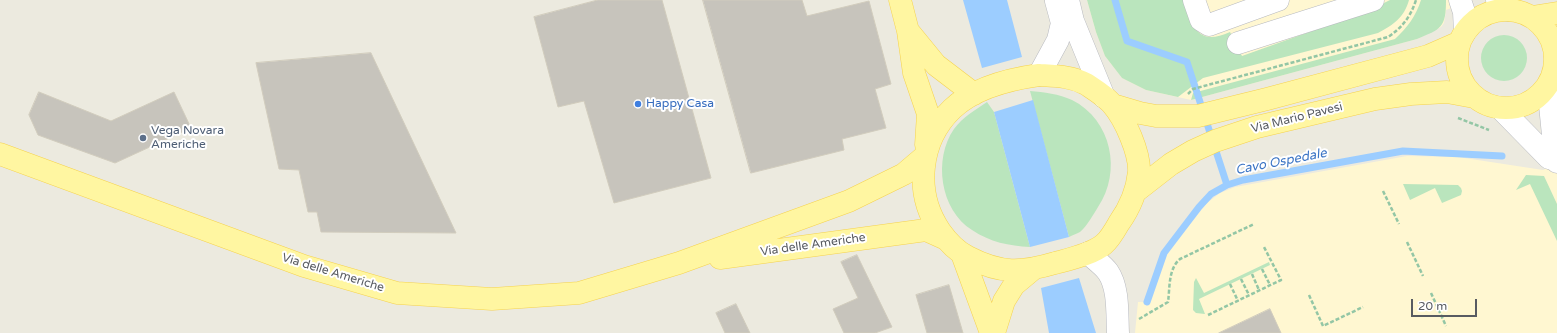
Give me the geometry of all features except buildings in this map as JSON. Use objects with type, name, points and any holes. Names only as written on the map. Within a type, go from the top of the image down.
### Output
[{"type":"main road","points":[[900,0],[908,31],[914,73],[928,114],[922,179],[925,200],[933,221],[946,239],[962,254],[984,265],[1008,270],[1032,270],[1081,255],[1104,244],[1128,212],[1135,192],[1139,172],[1137,153],[1131,134],[1109,101]]},
{"type":"main road","points":[[925,155],[936,129],[953,109],[979,91],[1033,76],[1063,76],[1085,84],[1109,101],[1140,113],[1156,116],[1205,114],[1428,56],[1462,37],[1479,18],[1498,11],[1502,5],[1532,17],[1544,27],[1552,41],[1556,56],[1553,76],[1539,96],[1528,104],[1514,108],[1500,108],[1486,105],[1474,97],[1464,86],[1458,72],[1457,56],[1462,37]]},
{"type":"main road","points":[[1532,17],[1557,13]]},
{"type":"main road","points":[[908,31],[936,65],[979,91]]},
{"type":"main road","name":"Via Mario Pavesi","points":[[1135,192],[1171,164],[1210,143],[1258,127],[1376,99],[1411,94],[1447,92],[1474,97]]},
{"type":"main road","name":"Via delle Americhe","points":[[0,154],[304,266],[397,293],[492,299],[579,293],[679,263],[849,201],[904,174],[925,155]]},
{"type":"main road","name":"Via delle Americhe","points":[[679,263],[926,230],[946,239]]},
{"type":"main road","points":[[962,254],[992,333]]},
{"type":"main road","points":[[992,333],[1004,302],[1014,285],[1032,270]]},
{"type":"street","points":[[1033,76],[1058,40],[1062,23],[1056,0]]},
{"type":"street","points":[[1068,0],[1073,22],[1109,101]]},
{"type":"street","points":[[1194,0],[1201,20],[1209,25],[1278,0]]},
{"type":"street","points":[[1238,43],[1373,0]]},
{"type":"street","points":[[1460,0],[1464,12],[1462,37]]},
{"type":"street","points":[[1500,108],[1549,158],[1556,161],[1553,76]]},
{"type":"street","points":[[1081,255],[1108,271],[1112,279],[1115,292],[1118,333]]},
{"type":"path","points":[[1187,98],[1192,89],[1388,37],[1396,32],[1405,23],[1416,0]]},
{"type":"path","points":[[1455,118],[1478,124],[1490,130]]},
{"type":"path","points":[[1383,191],[1399,224]]},
{"type":"path","points":[[1139,320],[1168,302],[1172,272],[1175,263],[1180,259],[1254,224]]},
{"type":"path","points":[[1407,242],[1423,276]]},
{"type":"path","points":[[1208,314],[1280,280],[1264,247]]},
{"type":"path","points":[[1262,269],[1270,285]]},
{"type":"path","points":[[1252,274],[1260,290]]},
{"type":"path","points":[[1241,279],[1249,295]]},
{"type":"path","points":[[1230,284],[1238,301]]},
{"type":"path","points":[[1431,293],[1446,326]]},
{"type":"path","points":[[1308,295],[1323,326],[1363,307]]},
{"type":"shaded area","points":[[1087,0],[1473,0],[1446,10],[1444,23],[1441,27],[1417,39],[1191,100],[1146,90],[1122,78],[1105,56],[1096,32]]},
{"type":"shaded area","points":[[1407,156],[1458,157],[1543,170],[1557,163],[1557,333],[1135,333],[1138,302],[1150,302],[1167,253],[1207,203],[1220,193],[1235,187]]},
{"type":"green space","points":[[1087,0],[1183,0],[1190,18],[1198,31],[1203,35],[1210,37],[1219,36],[1230,32],[1242,56],[1368,11],[1390,0],[1409,0],[1401,16],[1378,33],[1203,78],[1178,97],[1146,90],[1122,78],[1105,56],[1096,32]]},
{"type":"green space","points":[[1421,0],[1446,0],[1446,9],[1443,22],[1437,30],[1432,33],[1417,39],[1191,100],[1193,93],[1395,39],[1411,21]]},
{"type":"green space","points":[[1500,35],[1508,35],[1517,39],[1523,45],[1527,58],[1523,71],[1517,77],[1508,81],[1500,81],[1491,77],[1485,71],[1481,62],[1481,54],[1485,45],[1491,39]]},
{"type":"green space","points":[[1030,91],[1062,96],[1072,100],[1086,109],[1096,120],[1104,133],[1109,148],[1111,163],[1110,178],[1105,193],[1085,227],[1080,232],[1069,237]]},
{"type":"green space","points":[[987,102],[994,112],[1030,247],[1000,243],[986,238],[972,230],[961,221],[953,210],[947,197],[943,183],[942,169],[943,155],[947,141],[961,121]]},
{"type":"green space","points":[[1526,175],[1544,176],[1557,204],[1557,241],[1530,184],[1516,190]]},
{"type":"green space","points":[[1403,184],[1458,185],[1462,191],[1461,195],[1442,203],[1435,188],[1410,200]]},
{"type":"green space","points":[[1269,262],[1270,265],[1199,299],[1205,314],[1196,313],[1193,310],[1194,282],[1196,278],[1204,293]]},
{"type":"water","points":[[963,0],[1007,0],[1022,57],[982,68]]},
{"type":"water","points":[[1033,100],[1069,237],[1030,247],[994,112]]},
{"type":"water","points":[[1079,278],[1096,333],[1049,333],[1041,288]]},
{"type":"waterway","name":"Cavo Ospedale","points":[[1115,0],[1127,41],[1187,62],[1227,185]]},
{"type":"waterway","name":"Cavo Ospedale","points":[[1147,302],[1164,253],[1199,207],[1211,194],[1227,185],[1243,180],[1403,151],[1502,156]]},
{"type":"place","name":"Happy Casa","points":[[638,104]]},
{"type":"place","name":"Vega Novara Americhe","points":[[143,138]]}]
